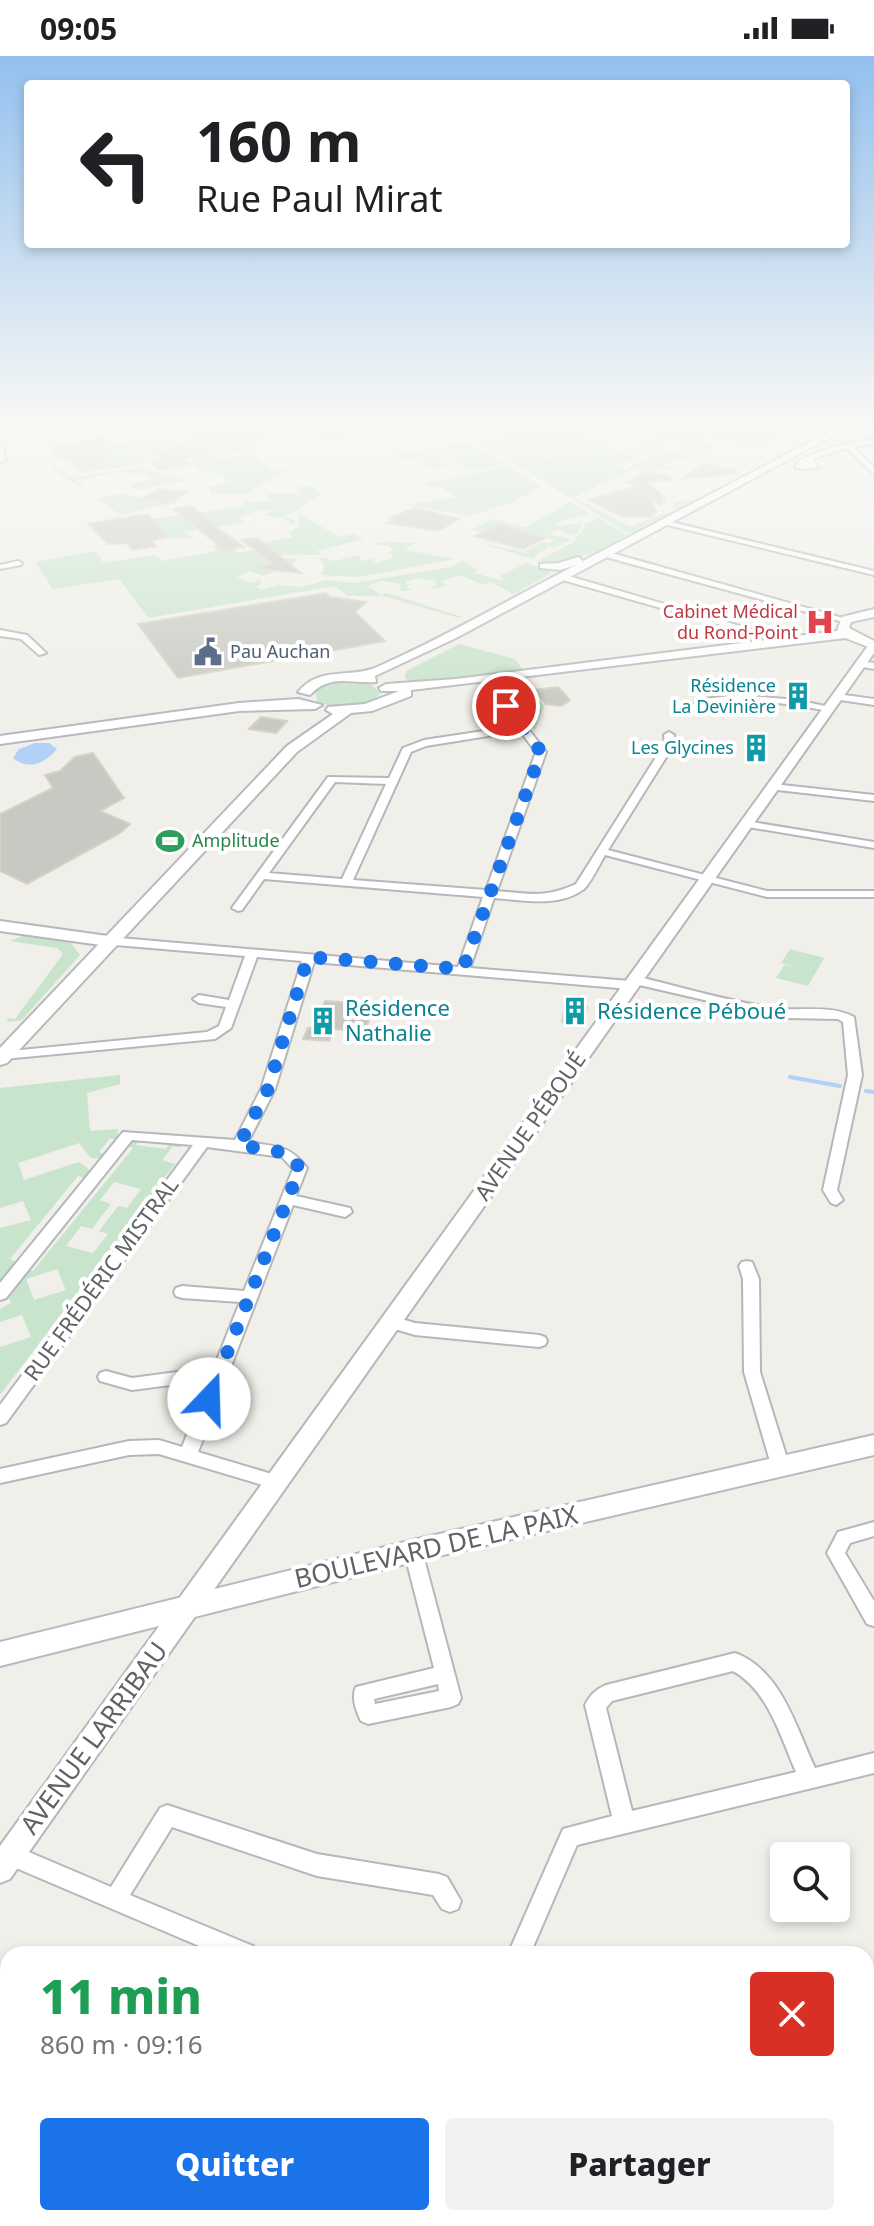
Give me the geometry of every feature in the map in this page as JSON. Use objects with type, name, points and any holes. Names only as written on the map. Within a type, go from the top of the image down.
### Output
[{"type":"main road","points":[[239,707],[305,692],[321,679],[361,676],[379,671],[665,522]]},
{"type":"main road","points":[[544,566],[563,566],[605,554]]},
{"type":"main road","points":[[361,676],[383,690],[486,680],[787,641],[846,627],[874,613]]},
{"type":"main road","points":[[846,627],[874,645]]},
{"type":"main road","points":[[0,740],[239,707],[285,703],[346,711],[367,708],[383,690],[388,674],[452,635]]},
{"type":"main road","points":[[305,692],[319,706]]},
{"type":"main road","points":[[305,736],[319,706]]},
{"type":"main road","points":[[2,1057],[108,941],[305,736],[346,711]]},
{"type":"main road","name":"BOULEVARD DE LA PAIX","points":[[0,1654],[413,1551],[874,1445]]},
{"type":"street","points":[[667,522],[874,573]]},
{"type":"street","points":[[605,554],[846,627]]},
{"type":"street","points":[[0,567],[18,563]]},
{"type":"street","points":[[562,577],[787,641]]},
{"type":"street","points":[[0,634],[35,643],[42,653]]},
{"type":"street","name":"AVENUE PÉBOUÉ","points":[[187,1607],[833,702],[867,665],[874,645]]},
{"type":"street","points":[[463,969],[541,752],[486,680]]},
{"type":"street","points":[[691,708],[701,702],[726,697],[874,702]]},
{"type":"street","points":[[346,882],[407,750],[522,728]]},
{"type":"street","points":[[263,876],[540,898],[568,893],[580,886],[670,743],[669,735]]},
{"type":"street","points":[[238,908],[332,779],[391,781]]},
{"type":"street","points":[[773,787],[874,798]]},
{"type":"street","points":[[746,824],[874,845]]},
{"type":"street","points":[[601,851],[767,894],[874,894]]},
{"type":"street","points":[[0,926],[108,941],[632,982],[756,1010],[796,1015],[840,1014],[849,1020],[855,1075],[830,1190],[836,1200]]},
{"type":"street","points":[[2,1057],[210,1036],[225,1028],[252,953]]},
{"type":"street","points":[[239,1145],[268,1089],[309,957]]},
{"type":"street","points":[[199,999],[233,1004]]},
{"type":"street","name":"RUE FRÉDÉRIC MISTRAL","points":[[0,1294],[128,1135],[239,1145],[286,1153],[295,1159],[300,1168],[289,1199],[188,1454]]},
{"type":"street","name":"RUE FRÉDÉRIC MISTRAL","points":[[0,1418],[204,1141]]},
{"type":"street","points":[[289,1199],[345,1212]]},
{"type":"street","points":[[747,1266],[751,1279],[752,1372],[781,1468]]},
{"type":"street","points":[[182,1292],[249,1297]]},
{"type":"street","points":[[391,1322],[415,1329],[539,1341]]},
{"type":"street","points":[[106,1377],[132,1384],[219,1372]]},
{"type":"street","points":[[0,1476],[129,1448],[159,1447],[276,1482]]},
{"type":"street","points":[[874,1529],[844,1537],[836,1553],[874,1618]]},
{"type":"street","points":[[413,1551],[445,1674]]},
{"type":"street","name":"AVENUE LARRIBAU","points":[[5,1862],[187,1607]]},
{"type":"street","points":[[624,1821],[595,1705],[606,1694],[735,1662],[749,1666],[762,1681],[809,1778]]},
{"type":"street","points":[[522,1946],[570,1836],[874,1763]]},
{"type":"street","points":[[116,1898],[167,1815],[317,1865],[439,1885],[450,1901]]},
{"type":"street","points":[[5,1862],[116,1898],[227,1946]]},
{"type":"green space","points":[[153,522],[190,522],[197,530],[186,532],[192,538],[167,539],[165,537],[168,535],[158,533]]},
{"type":"green space","points":[[210,522],[243,522],[216,527]]},
{"type":"green space","points":[[299,522],[314,522],[339,537],[355,534],[363,539],[317,551],[322,555],[273,555],[263,543],[293,537],[288,533],[299,526]]},
{"type":"green space","points":[[486,522],[526,527],[535,522],[560,522],[554,527],[582,523],[579,532],[572,536],[557,530],[549,534],[571,539],[554,548],[549,546],[532,559],[480,543],[529,553],[525,551],[542,542],[549,544],[555,540],[498,525],[492,529],[495,536],[474,530],[464,533]]},
{"type":"green space","points":[[606,522],[627,535],[573,560],[537,561],[577,540],[575,537],[582,532],[585,523]]},
{"type":"green space","points":[[610,522],[621,522],[630,527],[651,522],[629,534]]},
{"type":"green space","points":[[397,543],[410,543],[421,545],[413,544],[405,550],[456,559],[358,577],[322,575],[324,565],[320,559],[324,557],[334,561],[358,555],[363,561],[377,558],[373,561],[376,563],[394,557],[388,552],[394,551],[389,546],[374,544]]},
{"type":"green space","points":[[218,545],[224,550],[238,548],[235,553],[254,550],[263,557],[298,559],[291,565],[276,561],[263,564],[264,570],[278,570],[264,576],[249,571],[237,578],[251,583],[261,579],[260,585],[255,586],[261,590],[280,585],[302,587],[326,580],[354,583],[451,567],[465,559],[464,562],[479,570],[473,573],[497,579],[505,580],[500,576],[526,563],[548,569],[550,574],[514,594],[491,582],[484,585],[459,575],[442,581],[446,586],[428,590],[437,585],[435,581],[417,578],[405,582],[409,586],[406,587],[413,590],[400,591],[401,584],[381,581],[368,586],[381,595],[387,593],[462,617],[459,618],[383,596],[348,596],[335,586],[148,618],[119,579],[53,589],[35,562],[95,551],[104,563],[155,555],[162,561],[217,551],[213,546]]},
{"type":"green space","points":[[459,644],[515,659],[523,670],[412,684],[405,678],[406,671]]},
{"type":"green space","points":[[334,680],[369,682],[380,693],[368,704],[351,708],[317,701],[315,689]]},
{"type":"green space","points":[[521,681],[544,706],[535,730],[499,684]]},
{"type":"green space","points":[[25,935],[71,943],[80,955],[22,1020],[7,1022],[8,1018],[15,1019],[63,954],[57,948],[10,941]]},
{"type":"green space","points":[[790,949],[824,958],[808,986],[776,978],[784,965],[796,967],[781,963]]},
{"type":"green space","points":[[120,1075],[120,1084],[87,1093],[90,1131],[118,1129],[117,1140],[110,1138],[99,1152],[105,1154],[103,1159],[91,1158],[79,1143],[18,1163],[24,1180],[79,1162],[92,1172],[86,1178],[78,1176],[10,1259],[17,1262],[0,1283],[0,1228],[31,1220],[23,1201],[0,1208],[0,1088]]},
{"type":"green space","points":[[139,1139],[136,1145],[166,1149],[169,1144],[183,1144],[179,1148],[173,1146],[162,1160],[175,1164],[0,1395],[0,1347],[31,1337],[22,1315],[0,1322],[0,1309],[11,1303],[6,1290],[24,1269],[33,1271],[133,1148],[126,1146]],"holes":[[[114,1182],[141,1189],[127,1208],[118,1206],[99,1231],[108,1234],[93,1253],[66,1246],[81,1226],[92,1229],[111,1204],[100,1200]],[[57,1269],[66,1290],[34,1300],[26,1279]]]},
{"type":"water","points":[[35,743],[49,743],[57,749],[36,764],[25,764],[13,758],[19,749]]},
{"type":"building","points":[[155,522],[168,536],[152,541],[156,546],[133,550],[127,543],[108,544],[88,524]]},
{"type":"building","points":[[190,522],[210,522],[244,547],[224,550]]},
{"type":"building","points":[[390,522],[453,522],[438,531]]},
{"type":"building","points":[[498,525],[545,538],[523,549],[475,536]]},
{"type":"building","points":[[257,538],[301,573],[258,568],[271,563],[242,540]]},
{"type":"building","points":[[326,593],[330,597],[366,602],[355,612],[385,641],[178,678],[138,624]]},
{"type":"building","points":[[558,687],[570,700],[561,706],[546,704],[534,690]]},
{"type":"building","points":[[261,717],[287,721],[276,733],[249,729]]},
{"type":"building","points":[[93,753],[124,798],[100,811],[130,824],[120,833],[27,884],[0,871],[0,814],[53,788],[45,775],[60,771],[75,757]]},
{"type":"building","name":"Résidence Nathalie","points":[[325,1001],[369,1004],[367,1014],[371,1014],[365,1032],[334,1029],[329,1041],[303,1039]]},
{"type":"building","name":"Résidence Péboué","points":[[565,1005],[587,1007],[584,1024],[562,1022]]},
{"type":"waterway","points":[[790,1077],[840,1086]]},
{"type":"waterway","points":[[866,1091],[874,1092]]},
{"type":"place","name":"Cabinet Médical du Rond-Point","points":[[820,622]]},
{"type":"place","name":"Pau Auchan","points":[[208,652]]},
{"type":"place","name":"Résidence La Devinière","points":[[798,696]]},
{"type":"place","name":"Les Glycines","points":[[756,748]]},
{"type":"place","name":"Amplitude","points":[[170,841]]},
{"type":"place","name":"Résidence Péboué","points":[[575,1011]]},
{"type":"place","name":"Résidence Nathalie","points":[[323,1021]]},
{"type":"route","points":[[209,1399],[300,1168],[295,1159],[286,1153],[239,1145],[268,1089],[309,957],[463,969],[541,752],[506,706]]}]
